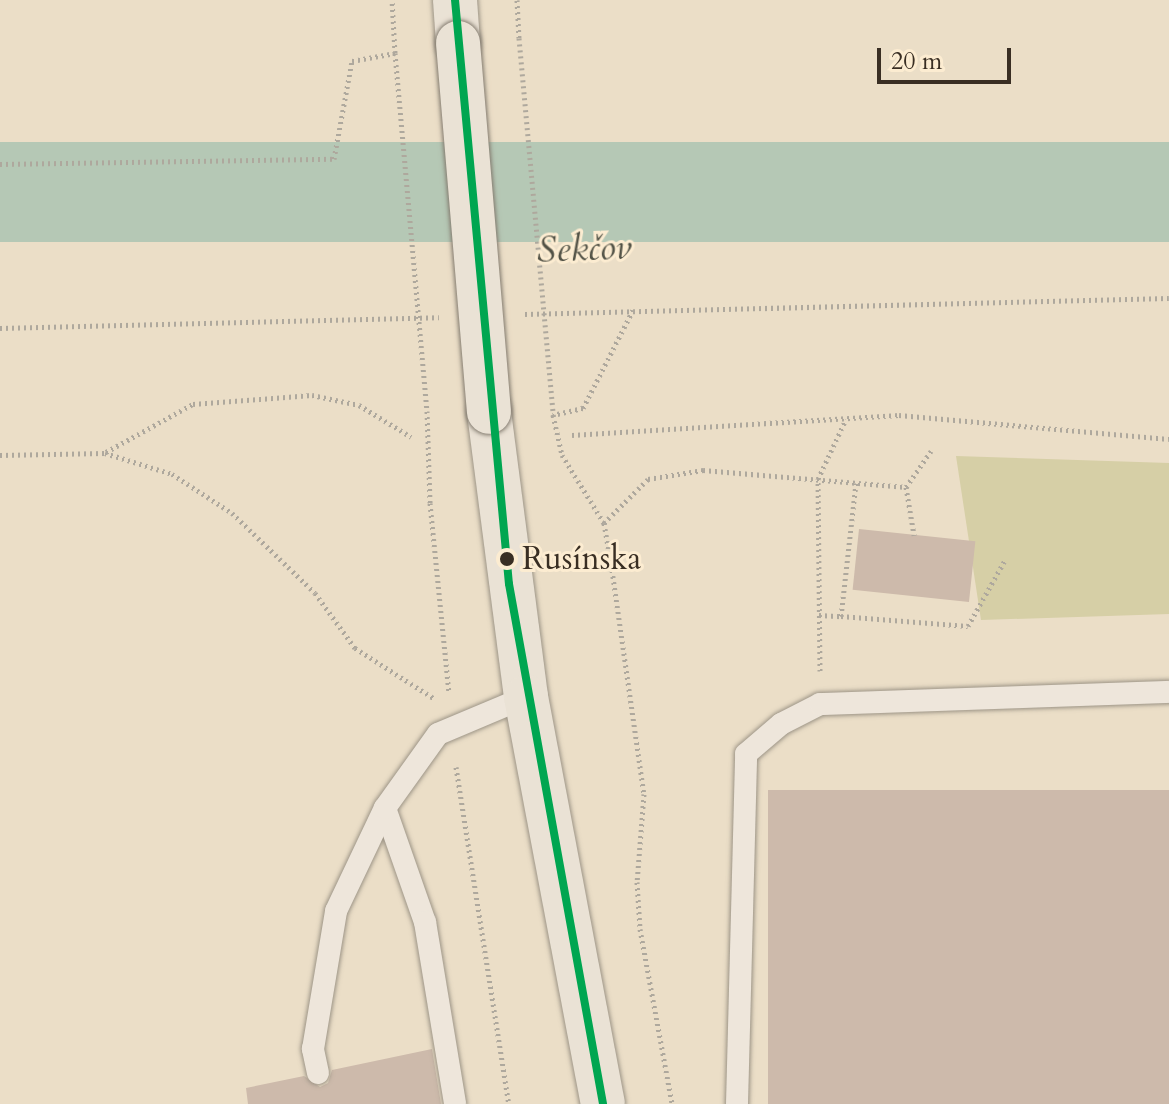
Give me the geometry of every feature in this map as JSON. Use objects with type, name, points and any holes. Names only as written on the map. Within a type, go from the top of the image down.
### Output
[{"type":"main road","points":[[455,0],[489,412],[526,697],[603,1104]]},
{"type":"lane","points":[[737,1104],[746,754],[781,724],[820,704],[1169,692]]},
{"type":"lane","points":[[318,1073],[314,1034],[336,911],[385,808],[438,734],[526,697]]},
{"type":"lane","points":[[385,808],[425,922],[455,1104]]},
{"type":"path","points":[[392,0],[427,411],[430,503],[446,663]]},
{"type":"path","points":[[517,0],[553,415],[562,455],[604,523],[644,794],[637,882],[640,929],[672,1104]]},
{"type":"path","points":[[0,164],[334,159],[352,61],[395,53]]},
{"type":"path","points":[[522,314],[1169,298]]},
{"type":"path","points":[[553,415],[583,408],[633,310]]},
{"type":"path","points":[[0,328],[444,317]]},
{"type":"path","points":[[105,453],[193,404],[312,395],[359,405],[411,437]]},
{"type":"path","points":[[572,435],[899,415],[1169,439]]},
{"type":"path","points":[[820,704],[818,479],[846,418]]},
{"type":"path","points":[[914,535],[906,487],[931,451]]},
{"type":"path","points":[[0,455],[105,453],[172,474],[232,513],[315,593],[355,648],[435,699]]},
{"type":"path","points":[[604,523],[648,479],[703,470],[906,487]]},
{"type":"path","points":[[841,616],[856,483]]},
{"type":"path","points":[[819,615],[968,626],[1005,560]]},
{"type":"path","points":[[457,772],[509,1104]]},
{"type":"shaded area","points":[[956,456],[1169,463],[1169,614],[981,620]]},
{"type":"water","points":[[0,142],[1169,142],[1169,242],[0,242]]},
{"type":"building","points":[[859,529],[975,541],[969,602],[853,590]]},
{"type":"building","points":[[768,790],[1169,790],[1169,1104],[768,1104]]},
{"type":"building","points":[[432,1049],[441,1104],[248,1104],[246,1088],[304,1076],[320,1087],[328,1083],[332,1070]]},
{"type":"transit line","points":[[455,0],[509,584],[603,1104]]},
{"type":"place","name":"Rusínska","points":[[507,559]]},
{"type":"water label","name":"Sekčov","points":[[584,249]]}]
